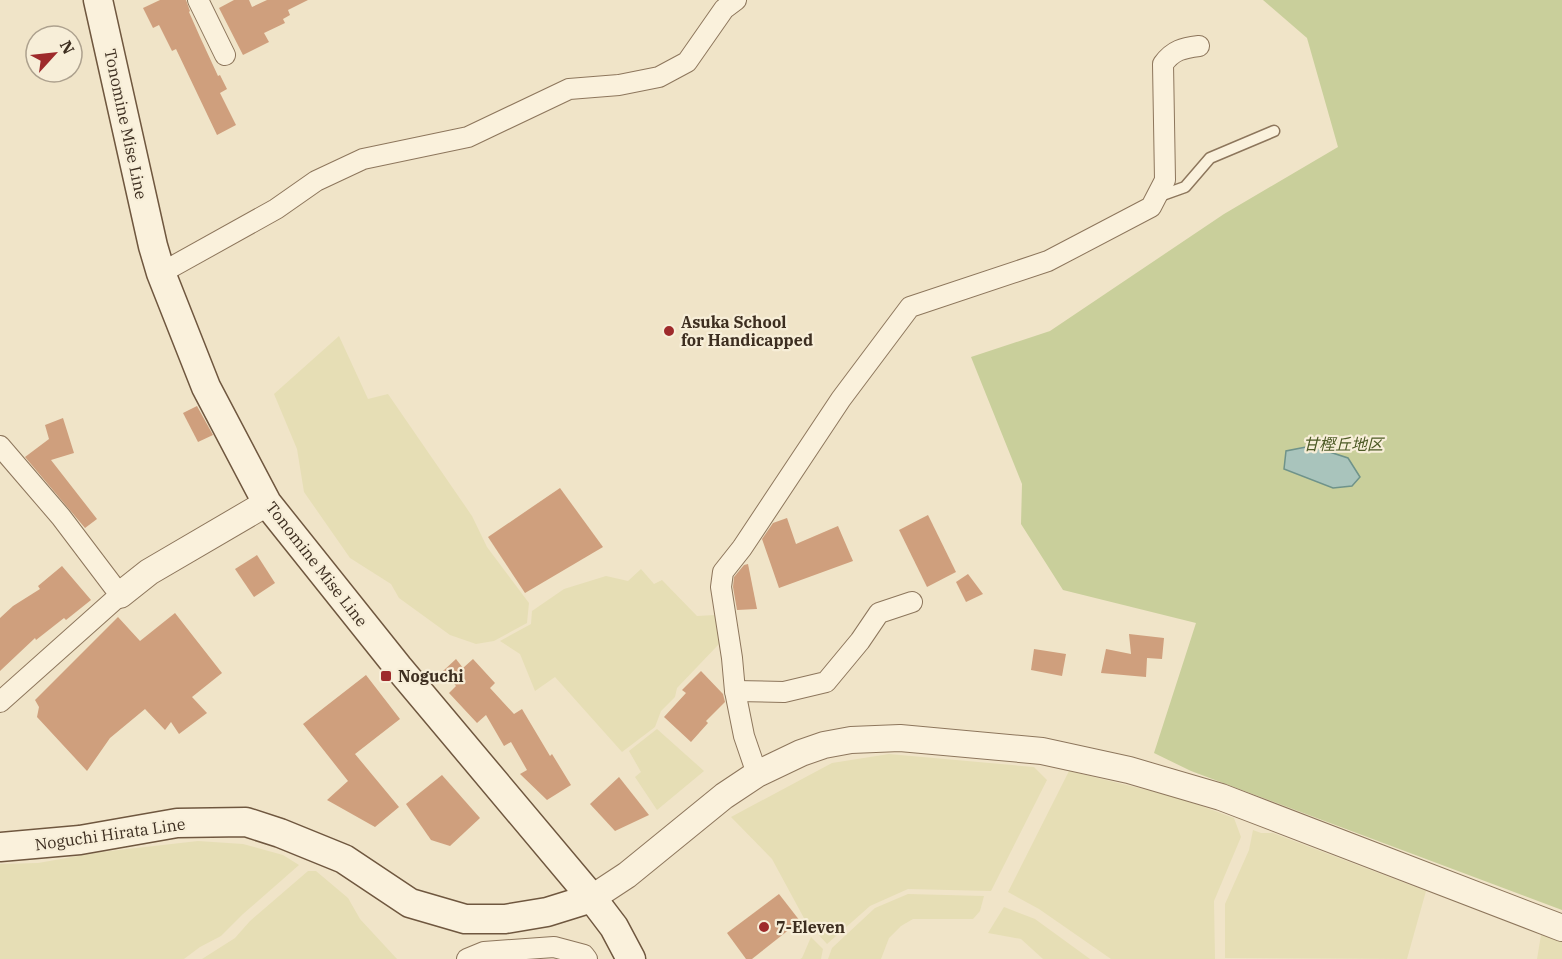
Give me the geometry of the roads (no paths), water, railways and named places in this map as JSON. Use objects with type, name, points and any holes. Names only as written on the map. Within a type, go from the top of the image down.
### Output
[{"type":"main road","name":"Tonomine Mise Line","points":[[102,2],[160,273],[206,387],[267,503],[371,633],[592,898],[614,927],[631,959]]},
{"type":"main road","name":"Noguchi Hirata Line","points":[[0,847],[80,840],[177,823],[246,822],[280,832],[344,859],[410,903],[465,919],[516,917],[547,912],[592,898]]},
{"type":"street","points":[[198,0],[225,55]]},
{"type":"street","points":[[160,273],[276,209],[316,181],[363,159],[468,137],[569,89],[619,85],[659,77],[687,62],[724,9],[736,0]]},
{"type":"street","points":[[757,774],[744,736],[735,691],[721,587],[723,572],[742,548],[842,399],[910,307],[1048,261],[1150,207],[1166,180],[1163,64],[1170,53],[1199,46]]},
{"type":"street","points":[[0,446],[61,517],[120,595]]},
{"type":"street","points":[[0,702],[149,572],[267,503]]},
{"type":"street","points":[[735,691],[784,692],[826,682],[879,614],[912,602]]},
{"type":"street","points":[[592,898],[627,875],[724,796],[757,774],[824,745],[851,740],[900,738],[1061,754],[1182,785],[1562,928]]},
{"type":"street","points":[[467,959],[484,952],[554,947],[584,955],[587,959]]},
{"type":"lane","points":[[1156,198],[1185,187],[1210,158],[1274,131]]},
{"type":"water","points":[[1311,446],[1348,458],[1360,477],[1352,486],[1333,488],[1284,469],[1286,451]]},
{"type":"place","name":"Asuka School for Handicapped","points":[[669,331]]},
{"type":"place","name":"Noguchi","points":[[386,676]]},
{"type":"place","name":"7-Eleven","points":[[764,927]]},
{"type":"park label","name":"甘樫丘地区","points":[[1343,444]]}]
